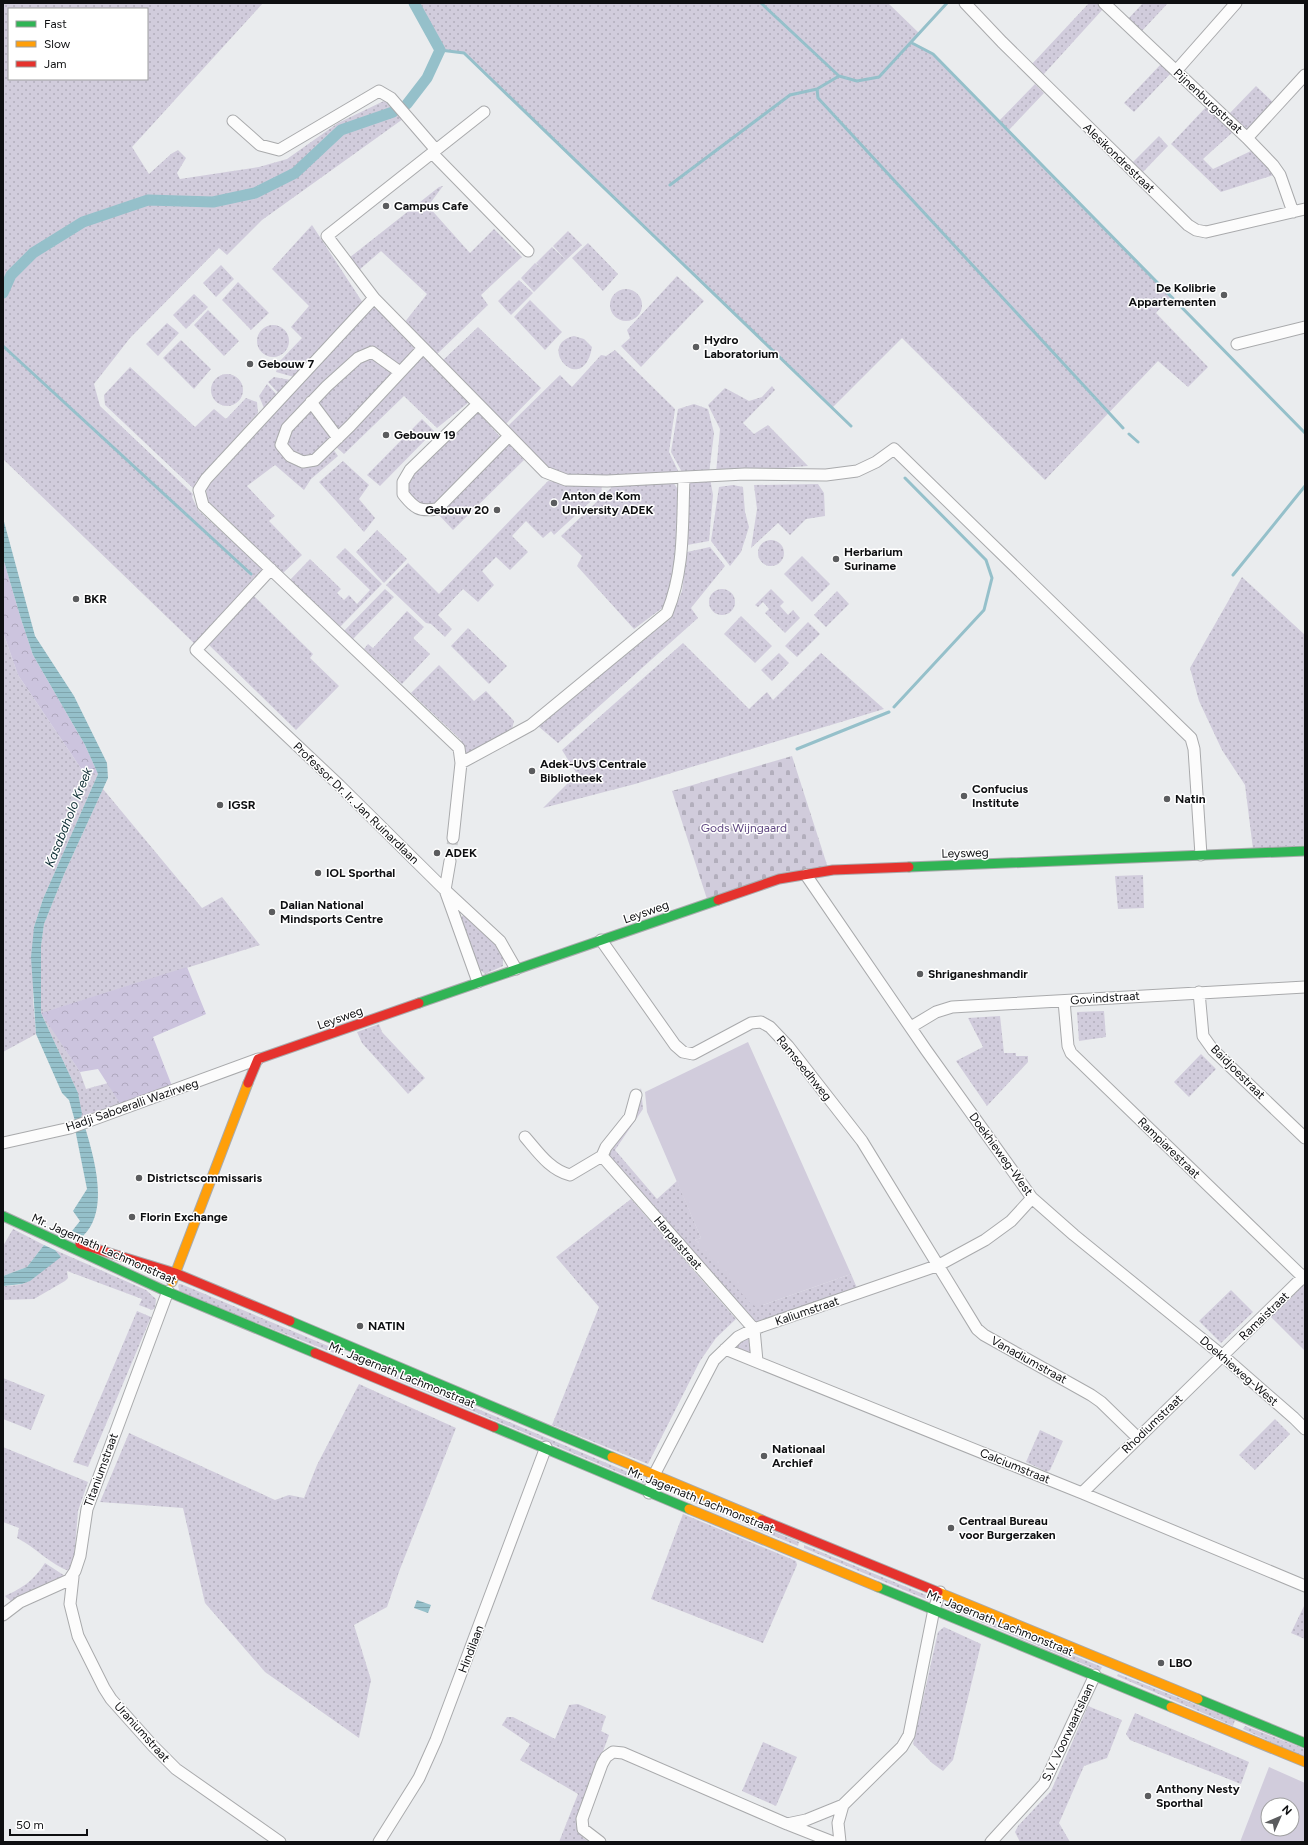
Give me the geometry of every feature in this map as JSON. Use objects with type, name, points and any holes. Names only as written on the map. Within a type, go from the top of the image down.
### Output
[{"type":"main road","name":"Leysweg","points":[[258,1059],[779,879],[833,870],[1305,851]]},
{"type":"main road","points":[[168,1291],[239,1102],[258,1059]]},
{"type":"main road","points":[[3,1216],[19,1224]]},
{"type":"main road","name":"Mr. Jagernath Lachmonstraat","points":[[19,1224],[175,1274],[654,1475],[1305,1743]]},
{"type":"main road","name":"Mr. Jagernath Lachmonstraat","points":[[19,1224],[114,1269],[546,1447],[649,1493],[1305,1762]]},
{"type":"main road","points":[[1100,1677],[1110,1663]]},
{"type":"main road","points":[[1232,1732],[1238,1715]]},
{"type":"street","name":"Alesikondrestraat","points":[[965,3],[1012,52],[1188,225],[1196,230],[1206,232],[1305,209]]},
{"type":"street","name":"Pijnenburgstraat","points":[[1104,3],[1247,138],[1273,165],[1280,175],[1293,212]]},
{"type":"street","points":[[1176,71],[1236,3]]},
{"type":"street","points":[[1247,138],[1305,75]]},
{"type":"street","points":[[233,121],[260,145],[279,150],[379,91],[391,98],[434,152],[528,251]]},
{"type":"street","points":[[484,112],[327,236],[374,298],[545,472],[566,480],[607,481],[745,474],[826,475],[857,471],[876,462],[894,449],[1191,738],[1194,749],[1201,855]]},
{"type":"street","points":[[374,298],[206,479],[199,490],[203,505],[459,748],[461,763],[453,838]]},
{"type":"street","points":[[1237,344],[1305,327]]},
{"type":"street","points":[[400,372],[372,352],[358,358],[327,386],[287,428],[281,445],[290,456],[303,462],[315,460],[338,438],[423,348]]},
{"type":"street","points":[[311,402],[338,438]]},
{"type":"street","points":[[478,404],[410,470],[403,482],[403,494],[412,506],[425,511],[437,510],[509,436]]},
{"type":"street","points":[[461,763],[531,726],[667,613],[675,594],[681,564],[684,478]]},
{"type":"street","name":"Professor Dr. Ir. Jan Ruinardlaan","points":[[271,570],[196,650],[339,785],[444,890],[478,982]]},
{"type":"street","points":[[450,861],[444,890],[500,941],[516,969]]},
{"type":"street","name":"Doekhieweg-West","points":[[806,875],[1032,1198],[1074,1235],[1223,1356],[1294,1418],[1305,1430]]},
{"type":"street","name":"Ramsoedhweg","points":[[601,940],[675,1045],[684,1052],[693,1054],[751,1023],[761,1022],[770,1027],[788,1046],[862,1141],[939,1265]]},
{"type":"street","name":"Govindstraat","points":[[911,1027],[936,1012],[952,1007],[1305,987]]},
{"type":"street","name":"Baidjoestraat","points":[[1200,992],[1203,1036],[1213,1050],[1305,1138]]},
{"type":"street","name":"Rampiarestraat","points":[[1064,1001],[1068,1046],[1071,1053],[1304,1277]]},
{"type":"street","name":"Hadji Saboeralli Wazirweg","points":[[3,1143],[70,1128],[258,1059]]},
{"type":"street","points":[[525,1137],[549,1163],[560,1172],[570,1175],[602,1156],[606,1147],[630,1117],[636,1095]]},
{"type":"street","name":"Harpalstraat","points":[[602,1156],[754,1329]]},
{"type":"street","name":"Kaliumstraat","points":[[649,1493],[654,1475],[714,1360],[738,1337],[754,1329],[939,1265],[985,1240],[1011,1221],[1032,1198]]},
{"type":"street","name":"Vanadiumstraat","points":[[939,1265],[977,1329],[984,1335],[1091,1395],[1101,1402],[1138,1438]]},
{"type":"street","name":"Ramaistraat","points":[[1223,1356],[1304,1277]]},
{"type":"street","name":"Titaniumstraat","points":[[73,1577],[80,1556],[87,1509],[168,1291]]},
{"type":"street","points":[[754,1329],[757,1361]]},
{"type":"street","name":"Calciumstraat","points":[[725,1349],[1082,1493],[1305,1586]]},
{"type":"street","name":"Rhodiumstraat","points":[[1082,1493],[1223,1356]]},
{"type":"street","name":"Hindilaan","points":[[379,1842],[419,1778],[436,1740],[546,1447]]},
{"type":"street","points":[[3,1615],[20,1602],[73,1577]]},
{"type":"street","name":"Uraniumstraat","points":[[73,1577],[70,1604],[78,1636],[111,1699],[153,1746],[176,1769],[280,1842]]},
{"type":"street","points":[[787,1824],[806,1820],[843,1805],[902,1747],[909,1735],[934,1609],[940,1592]]},
{"type":"street","name":"S.V. Voorwaartslaan","points":[[992,1842],[1040,1789],[1100,1677]]},
{"type":"street","points":[[600,1842],[583,1829],[582,1820],[602,1764],[606,1757],[613,1752],[628,1755],[787,1824],[833,1842]]},
{"type":"street","points":[[840,1842],[838,1823],[843,1805]]},
{"type":"green space","points":[[3,3],[263,3],[132,147],[149,174],[171,154],[178,150],[186,158],[177,173],[180,179],[259,167],[287,159],[338,123],[388,99],[403,119],[262,220],[227,255],[219,248],[130,338],[94,384],[100,406],[193,494],[192,497],[198,510],[265,571],[198,647],[3,459]]},
{"type":"green space","points":[[414,3],[888,3],[920,34],[912,43],[933,54],[999,121],[1035,84],[1044,93],[1008,131],[1170,297],[1156,313],[1208,367],[1188,387],[1158,361],[1045,480],[902,338],[832,408],[464,53],[440,50]]},
{"type":"green space","points":[[1089,3],[1098,3],[1103,9],[1043,75],[1032,64]]},
{"type":"green space","points":[[1143,3],[1168,3],[1141,32],[1128,19]]},
{"type":"green space","points":[[1162,63],[1172,72],[1134,112],[1124,103]]},
{"type":"green space","points":[[1256,86],[1275,104],[1252,129],[1245,131],[1228,115]]},
{"type":"green space","points":[[1207,106],[1234,131],[1203,159],[1213,169],[1253,150],[1277,174],[1221,192],[1171,144]]},
{"type":"green space","points":[[1159,136],[1168,146],[1143,172],[1133,162]]},
{"type":"green space","points":[[443,186],[428,206],[470,253],[494,229],[522,257],[481,295],[488,305],[435,356],[404,323],[427,294],[381,251],[358,271],[349,258],[439,187]]},
{"type":"green space","points":[[312,225],[363,303],[294,377],[276,372],[279,362],[302,338],[291,327],[309,306],[272,269]]},
{"type":"green space","points":[[568,231],[582,245],[566,260],[553,246]]},
{"type":"green space","points":[[588,243],[618,274],[603,291],[572,258]]},
{"type":"green space","points":[[552,247],[566,260],[534,292],[521,278],[535,263],[543,270],[536,263]]},
{"type":"green space","points":[[221,265],[234,279],[216,297],[203,283]]},
{"type":"green space","points":[[677,276],[704,301],[641,367],[621,346],[630,338],[627,330]]},
{"type":"green space","points":[[519,280],[533,293],[511,315],[498,301]]},
{"type":"green space","points":[[238,282],[269,313],[251,330],[222,300]]},
{"type":"green space","points":[[623,289],[629,289],[638,293],[642,305],[638,317],[629,321],[623,321],[614,317],[610,308],[610,302],[614,293]]},
{"type":"green space","points":[[194,294],[208,307],[186,329],[173,315]]},
{"type":"green space","points":[[530,300],[562,332],[545,350],[514,317]]},
{"type":"green space","points":[[376,304],[418,349],[399,367],[373,349],[354,355],[277,446],[316,463],[330,445],[338,456],[311,479],[304,490],[275,465],[247,486],[275,516],[269,521],[302,555],[283,573],[207,500],[206,488]]},
{"type":"green space","points":[[208,310],[239,341],[224,356],[194,325]]},
{"type":"green space","points":[[167,323],[179,333],[158,356],[146,344]]},
{"type":"green space","points":[[270,325],[276,325],[285,329],[289,341],[285,353],[276,357],[270,357],[261,353],[257,344],[257,338],[261,329]]},
{"type":"green space","points":[[478,327],[541,388],[503,427],[439,364]]},
{"type":"green space","points":[[574,336],[584,339],[592,347],[587,362],[580,368],[572,369],[565,364],[560,357],[559,349],[563,341]]},
{"type":"green space","points":[[181,340],[211,369],[194,389],[163,358]]},
{"type":"green space","points":[[615,350],[675,409],[669,452],[681,477],[566,478],[546,470],[505,429],[560,375],[572,387],[601,355],[606,356]]},
{"type":"green space","points":[[422,353],[469,402],[437,428],[404,396],[344,454],[334,445]]},
{"type":"green space","points":[[373,355],[397,373],[339,436],[316,402],[359,361]]},
{"type":"green space","points":[[130,367],[195,427],[214,409],[226,419],[246,398],[257,402],[258,413],[196,482],[194,489],[105,405],[104,395]]},
{"type":"green space","points":[[224,374],[230,374],[239,378],[243,390],[239,402],[230,406],[224,406],[215,402],[211,393],[211,387],[215,378]]},
{"type":"green space","points":[[274,377],[296,381],[281,396],[268,382]]},
{"type":"green space","points":[[267,384],[280,398],[266,413],[259,396]]},
{"type":"green space","points":[[772,386],[775,390],[743,423],[754,434],[768,425],[808,466],[716,473],[720,429],[708,405],[725,388],[749,401],[762,397]]},
{"type":"green space","points":[[694,404],[708,409],[714,433],[709,474],[684,476],[671,452],[678,409]]},
{"type":"green space","points":[[311,406],[333,438],[314,459],[304,461],[284,443],[290,429]]},
{"type":"green space","points":[[478,412],[502,439],[432,507],[422,506],[413,500],[405,488],[413,475]]},
{"type":"green space","points":[[422,419],[434,431],[380,486],[367,475]]},
{"type":"green space","points":[[507,442],[524,460],[453,530],[439,515],[447,504]]},
{"type":"green space","points":[[343,461],[369,485],[359,499],[375,518],[364,532],[319,482]]},
{"type":"green space","points":[[710,478],[713,495],[709,541],[682,546],[686,480]]},
{"type":"green space","points":[[548,481],[602,486],[601,492],[554,535],[551,531],[543,538],[526,521],[512,536],[528,552],[510,570],[496,557],[482,571],[494,585],[478,602],[463,589],[438,615],[452,629],[445,637],[431,624],[426,623],[386,585],[408,563],[439,594]]},
{"type":"green space","points":[[673,482],[679,491],[677,567],[665,606],[634,629],[577,566],[582,556],[561,536],[611,488],[610,483]]},
{"type":"green space","points":[[818,484],[824,493],[825,516],[806,519],[790,535],[778,523],[751,548],[757,509],[754,485]]},
{"type":"green space","points":[[733,485],[743,487],[745,512],[749,527],[741,552],[730,566],[711,541],[719,487]]},
{"type":"green space","points":[[377,530],[407,559],[384,583],[356,552]]},
{"type":"green space","points":[[771,540],[780,544],[784,553],[780,562],[771,566],[762,562],[758,553],[762,544]]},
{"type":"green space","points":[[710,547],[725,566],[691,608],[698,618],[558,743],[538,726],[671,618],[682,591],[687,552]]},
{"type":"green space","points":[[345,548],[382,584],[339,628],[290,580],[310,559],[341,589],[337,593],[344,600],[349,595],[357,604],[370,590],[336,557]]},
{"type":"green space","points":[[802,556],[830,584],[812,602],[784,574]]},
{"type":"green space","points":[[3,558],[33,655],[85,745],[98,774],[82,770],[18,675],[3,632]]},
{"type":"green space","points":[[1242,577],[1305,635],[1305,845],[1253,849],[1245,785],[1222,750],[1199,701],[1190,668]]},
{"type":"green space","points":[[385,589],[394,597],[353,639],[344,631]]},
{"type":"green space","points":[[722,589],[731,593],[735,602],[731,611],[722,615],[713,611],[709,602],[713,593]]},
{"type":"green space","points":[[771,589],[784,602],[780,606],[788,615],[793,610],[800,618],[785,633],[765,613],[769,609],[763,602],[758,607],[755,605]]},
{"type":"green space","points":[[837,591],[849,604],[826,627],[814,615]]},
{"type":"green space","points":[[254,596],[313,654],[310,658],[339,686],[296,730],[208,644]]},
{"type":"green space","points":[[407,611],[424,627],[413,638],[430,654],[402,684],[364,649],[368,644],[373,648]]},
{"type":"green space","points":[[741,616],[772,646],[755,663],[724,634]]},
{"type":"green space","points":[[808,622],[820,634],[797,657],[785,646]]},
{"type":"green space","points":[[468,628],[507,666],[489,684],[451,646]]},
{"type":"green space","points":[[3,632],[18,675],[82,770],[98,774],[43,899],[34,927],[33,999],[36,1034],[3,1052]]},
{"type":"green space","points":[[683,643],[749,709],[767,692],[773,700],[821,653],[884,709],[635,784],[543,808],[577,774],[562,750]]},
{"type":"green space","points":[[779,653],[789,663],[772,681],[761,670]]},
{"type":"green space","points":[[439,665],[474,701],[486,691],[514,721],[511,733],[465,757],[461,740],[411,693]]},
{"type":"green space","name":"Gods Wijngaard","points":[[792,756],[828,868],[707,899],[672,791]]},
{"type":"green space","points":[[103,789],[202,908],[222,897],[260,945],[42,1013],[80,1072],[86,1089],[108,1083],[121,1105],[80,1120],[78,1093],[41,1013],[41,946],[44,924],[65,872]]},
{"type":"green space","points":[[1143,875],[1144,908],[1118,909],[1115,876]]},
{"type":"green space","points":[[465,914],[500,948],[503,954],[503,966],[485,974],[478,968],[461,921],[461,917]]},
{"type":"green space","points":[[187,967],[206,1014],[153,1037],[172,1086],[121,1105],[98,1069],[80,1072],[41,1013]]},
{"type":"green space","points":[[1104,1011],[1106,1037],[1079,1041],[1077,1012]]},
{"type":"green space","points":[[1000,1016],[1004,1053],[1016,1053],[1016,1056],[1028,1056],[1028,1062],[987,1106],[956,1061],[983,1047],[968,1018]]},
{"type":"green space","points":[[379,1024],[382,1032],[425,1078],[408,1094],[362,1043],[357,1032]]},
{"type":"green space","points":[[748,1042],[851,1274],[763,1305],[755,1306],[750,1303],[695,1240],[701,1238],[647,1112],[645,1092]]},
{"type":"green space","points":[[1201,1054],[1216,1069],[1189,1097],[1174,1082]]},
{"type":"green space","points":[[641,1088],[643,1109],[615,1150],[657,1199],[677,1181],[701,1238],[695,1240],[763,1305],[851,1274],[857,1288],[755,1323],[608,1153]]},
{"type":"green space","points":[[631,1199],[736,1319],[716,1338],[700,1361],[648,1464],[552,1425],[599,1307],[556,1257]]},
{"type":"green space","points":[[13,1229],[44,1245],[27,1267],[3,1276],[3,1246]]},
{"type":"green space","points":[[55,1250],[146,1290],[156,1299],[155,1308],[152,1310],[139,1305],[142,1299],[67,1271],[68,1278],[65,1281],[34,1299],[3,1300],[3,1286],[18,1285],[28,1282],[60,1257]]},
{"type":"green space","points":[[179,1284],[340,1351],[339,1355],[180,1293],[178,1286]]},
{"type":"green space","points":[[1302,1285],[1305,1285],[1305,1351],[1270,1316]]},
{"type":"green space","points":[[1231,1290],[1253,1312],[1221,1343],[1199,1321]]},
{"type":"green space","points":[[137,1311],[151,1317],[88,1467],[73,1462]]},
{"type":"green space","points":[[744,1337],[752,1340],[752,1351],[750,1354],[736,1348],[737,1343]]},
{"type":"green space","points":[[352,1356],[647,1480],[644,1483],[387,1375],[355,1359]]},
{"type":"green space","points":[[3,1378],[45,1395],[31,1430],[3,1419]]},
{"type":"green space","points":[[359,1384],[456,1428],[400,1569],[387,1607],[354,1625],[371,1680],[359,1738],[265,1672],[205,1603],[183,1508],[100,1502],[129,1433],[275,1500],[289,1495],[304,1498],[317,1465]]},
{"type":"green space","points":[[1275,1419],[1290,1434],[1255,1470],[1239,1455]]},
{"type":"green space","points":[[1040,1430],[1063,1441],[1050,1470],[1047,1472],[1026,1462]]},
{"type":"green space","points":[[3,1447],[88,1482],[78,1511],[74,1559],[69,1571],[56,1565],[17,1538],[19,1528],[3,1522]]},
{"type":"green space","points":[[659,1484],[799,1542],[798,1546],[659,1488]]},
{"type":"green space","points":[[683,1514],[796,1561],[797,1565],[763,1643],[651,1599]]},
{"type":"green space","points":[[804,1545],[931,1597],[928,1600],[804,1548]]},
{"type":"green space","points":[[45,1563],[65,1576],[13,1603],[5,1596],[28,1583]]},
{"type":"green space","points":[[940,1601],[1102,1667],[1100,1671],[942,1606]]},
{"type":"green space","points":[[1305,1604],[1305,1639],[1291,1633]]},
{"type":"green space","points":[[944,1627],[981,1644],[953,1760],[943,1771],[932,1763],[913,1744],[938,1632]]},
{"type":"green space","points":[[1118,1674],[1235,1720],[1233,1726],[1117,1676]]},
{"type":"green space","points":[[578,1704],[606,1716],[601,1731],[609,1735],[577,1822],[580,1834],[589,1842],[559,1842],[578,1794],[520,1760],[530,1744],[502,1725],[507,1717],[513,1717],[555,1739],[569,1705]]},
{"type":"green space","points":[[1088,1706],[1122,1720],[1107,1758],[1084,1766],[1059,1823],[1070,1842],[1020,1842],[1015,1832],[1018,1826],[1051,1791]]},
{"type":"green space","points":[[1135,1713],[1249,1762],[1241,1784],[1130,1740],[1126,1734]]},
{"type":"green space","points":[[1245,1726],[1305,1749],[1305,1758],[1243,1729]]},
{"type":"green space","points":[[763,1742],[797,1757],[776,1806],[742,1791]]},
{"type":"green space","points":[[1269,1767],[1305,1783],[1305,1842],[1240,1842]]},
{"type":"water","points":[[3,518],[35,636],[74,696],[107,763],[108,778],[65,872],[44,924],[41,946],[41,1013],[78,1093],[82,1114],[80,1120],[75,1121],[69,1100],[62,1093],[36,1034],[31,957],[34,927],[43,899],[98,774],[85,745],[33,655],[3,558]]},
{"type":"water","points":[[85,1127],[98,1183],[98,1198],[96,1212],[91,1225],[83,1236],[72,1231],[80,1221],[73,1211],[87,1189],[75,1129]]},
{"type":"water","points":[[44,1245],[55,1250],[61,1257],[30,1281],[22,1284],[3,1286],[3,1276],[27,1267]]},
{"type":"water","points":[[417,1600],[431,1605],[428,1613],[414,1608]]},
{"type":"waterway","points":[[407,104],[427,78],[440,50],[414,3]]},
{"type":"waterway","points":[[761,3],[839,76],[857,81],[879,77],[947,3]]},
{"type":"waterway","points":[[912,43],[933,54],[1305,433]]},
{"type":"waterway","points":[[440,50],[464,53],[851,426]]},
{"type":"waterway","points":[[839,76],[817,89],[818,98],[1123,428]]},
{"type":"waterway","points":[[670,185],[790,95],[817,89]]},
{"type":"waterway","name":"Kasabaholo Kreek","points":[[3,293],[11,275],[33,253],[83,222],[148,200],[213,202],[255,193],[295,173],[341,130],[393,112]]},
{"type":"waterway","points":[[3,346],[251,574]]},
{"type":"waterway","points":[[1129,434],[1138,442]]},
{"type":"waterway","points":[[894,707],[984,610],[992,578],[986,560],[905,478]]},
{"type":"waterway","points":[[1233,575],[1305,486]]},
{"type":"waterway","points":[[797,749],[889,712]]},
{"type":"tunnel","points":[[450,861],[453,838]]},
{"type":"traffic: fast","points":[[909,867],[1305,851]]},
{"type":"traffic: fast","points":[[419,1003],[718,900]]},
{"type":"traffic: fast","points":[[3,1216],[161,1289],[315,1353]]},
{"type":"traffic: fast","points":[[290,1321],[612,1457]]},
{"type":"traffic: fast","points":[[494,1427],[689,1509]]},
{"type":"traffic: fast","points":[[878,1587],[1171,1707]]},
{"type":"traffic: fast","points":[[1198,1699],[1305,1743]]},
{"type":"traffic: slow","points":[[172,1282],[248,1083]]},
{"type":"traffic: slow","points":[[612,1457],[762,1520]]},
{"type":"traffic: slow","points":[[689,1509],[878,1587]]},
{"type":"traffic: slow","points":[[938,1592],[1198,1699]]},
{"type":"traffic: slow","points":[[1171,1707],[1305,1762]]},
{"type":"traffic: jam","points":[[718,900],[779,879],[833,870],[909,867]]},
{"type":"traffic: jam","points":[[248,1083],[258,1059],[419,1003]]},
{"type":"traffic: jam","points":[[80,1244],[175,1273],[290,1321]]},
{"type":"traffic: jam","points":[[315,1353],[494,1427]]},
{"type":"traffic: jam","points":[[762,1520],[938,1592]]},
{"type":"place","name":"Campus Cafe","points":[[386,206]]},
{"type":"place","name":"De Kolibrie Appartementen","points":[[1224,295]]},
{"type":"place","name":"Hydro Laboratorium","points":[[696,347]]},
{"type":"place","name":"Gebouw 7","points":[[250,364]]},
{"type":"place","name":"Gebouw 19","points":[[386,435]]},
{"type":"place","name":"Anton de Kom University ADEK","points":[[554,503]]},
{"type":"place","name":"Gebouw 20","points":[[497,510]]},
{"type":"place","name":"Herbarium Suriname","points":[[836,559]]},
{"type":"place","name":"BKR","points":[[76,599]]},
{"type":"place","name":"Adek-UvS Centrale Bibliotheek","points":[[532,771]]},
{"type":"place","name":"Confucius Institute","points":[[964,796]]},
{"type":"place","name":"Natin","points":[[1167,799]]},
{"type":"place","name":"IGSR","points":[[220,805]]},
{"type":"place","name":"ADEK","points":[[437,853]]},
{"type":"place","name":"IOL Sporthal","points":[[318,873]]},
{"type":"place","name":"Dalian National Mindsports Centre","points":[[272,912]]},
{"type":"place","name":"Shriganeshmandir","points":[[920,974]]},
{"type":"place","name":"Districtscommissaris","points":[[139,1178]]},
{"type":"place","name":"Florin Exchange","points":[[132,1217]]},
{"type":"place","name":"NATIN","points":[[360,1326]]},
{"type":"place","name":"Nationaal Archief","points":[[764,1456]]},
{"type":"place","name":"Centraal Bureau voor Burgerzaken","points":[[951,1528]]},
{"type":"place","name":"LBO","points":[[1161,1663]]},
{"type":"place","name":"Anthony Nesty Sporthal","points":[[1148,1796]]}]
